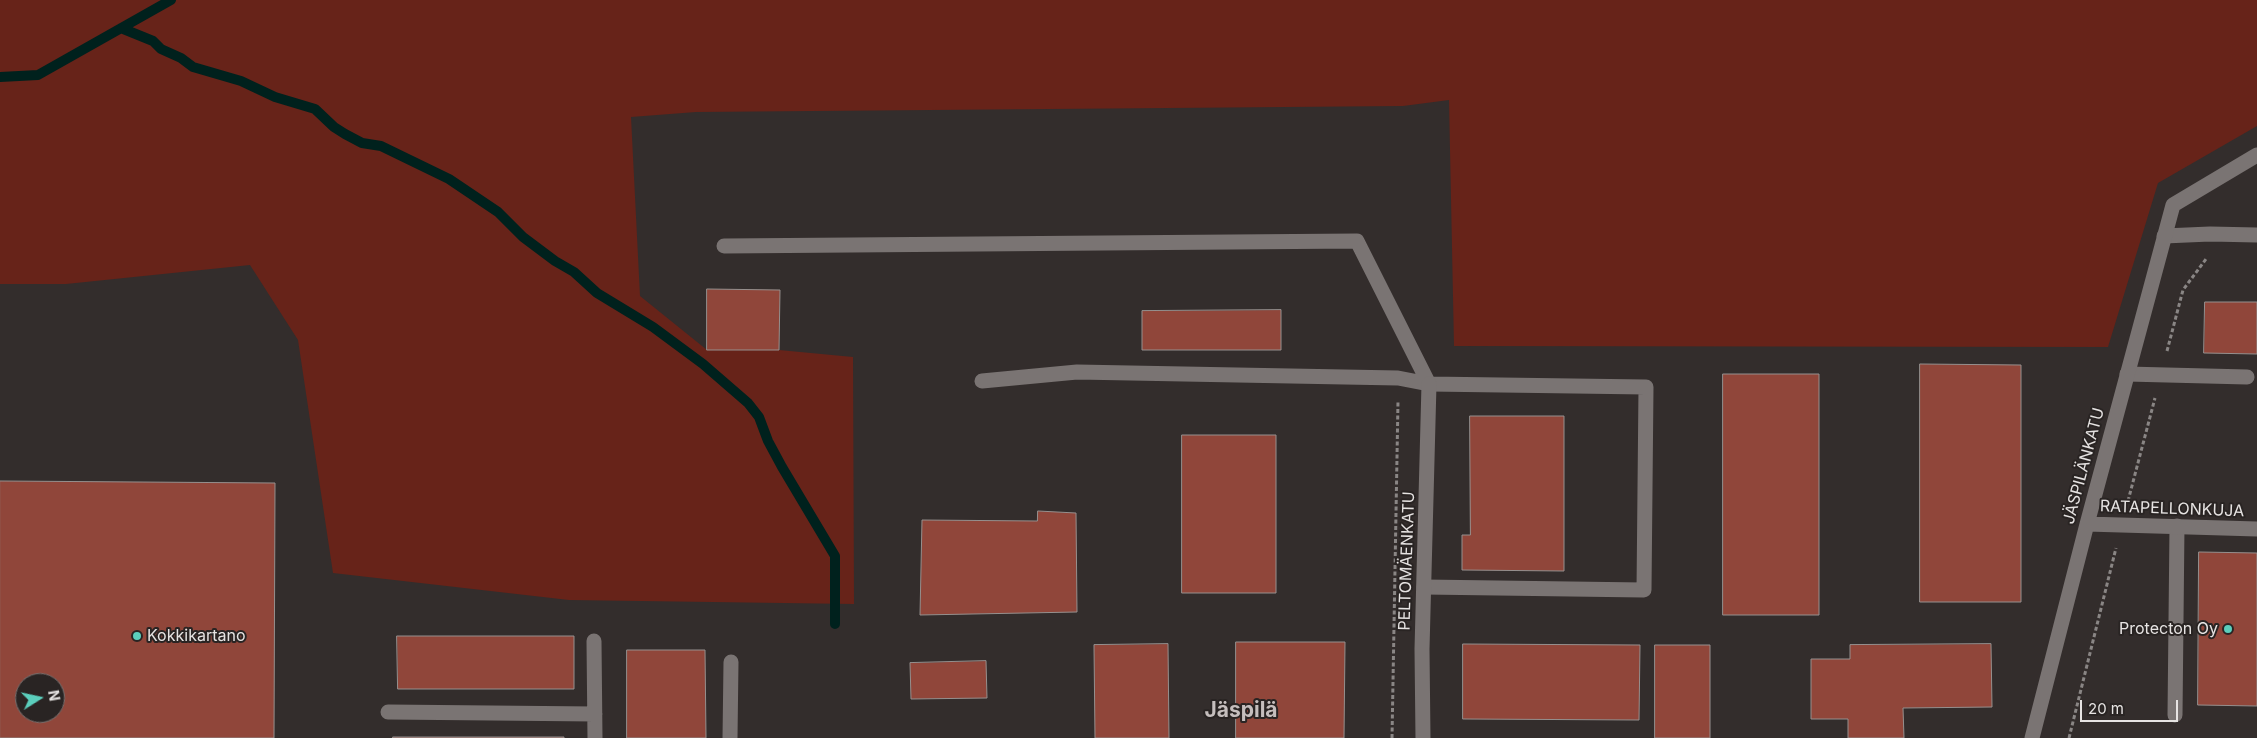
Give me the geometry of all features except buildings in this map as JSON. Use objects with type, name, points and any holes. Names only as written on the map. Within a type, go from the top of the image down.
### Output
[{"type":"street","name":"JÄSPILÄNKATU","points":[[2032,738],[2087,524],[2173,205],[2257,154]]},
{"type":"street","points":[[2164,236],[2210,234],[2257,235]]},
{"type":"street","points":[[724,246],[1357,241],[1429,384]]},
{"type":"street","points":[[982,381],[1077,372],[1398,378],[1429,384],[1646,387],[1644,590],[1424,587]]},
{"type":"street","points":[[2127,374],[2247,377]]},
{"type":"street","name":"PELTOMÄENKATU","points":[[1423,738],[1424,587],[1429,384]]},
{"type":"street","name":"RATAPELLONKUJA","points":[[2087,524],[2257,529]]},
{"type":"street","points":[[2175,715],[2177,526]]},
{"type":"street","points":[[594,641],[595,738]]},
{"type":"street","points":[[730,738],[731,662]]},
{"type":"street","points":[[388,712],[595,714]]},
{"type":"path","points":[[2069,738],[2183,290],[2205,262],[2210,234]]},
{"type":"path","points":[[1392,738],[1398,378]]},
{"type":"shaded area","points":[[0,0],[2257,0],[2257,126],[2158,183],[2108,347],[1454,346],[1449,100],[1403,106],[696,112],[631,117],[640,296],[707,350],[779,350],[853,357],[854,604],[569,600],[333,573],[298,340],[250,265],[66,284],[0,284]]},
{"type":"waterway","points":[[0,77],[38,75],[171,0]]},
{"type":"waterway","points":[[121,28],[153,41],[161,49],[181,58],[193,67],[241,81],[275,97],[315,109],[334,127],[362,143],[381,146],[449,179],[498,212],[523,237],[555,261],[574,272],[597,293],[653,327],[703,364],[748,403],[759,417],[768,441],[782,467],[835,556],[835,624]]},
{"type":"place","name":"Protecton Oy","points":[[2228,629]]},
{"type":"place","name":"Kokkikartano","points":[[137,636]]},
{"type":"district","name":"Jäspilä","points":[[1241,711]]}]
